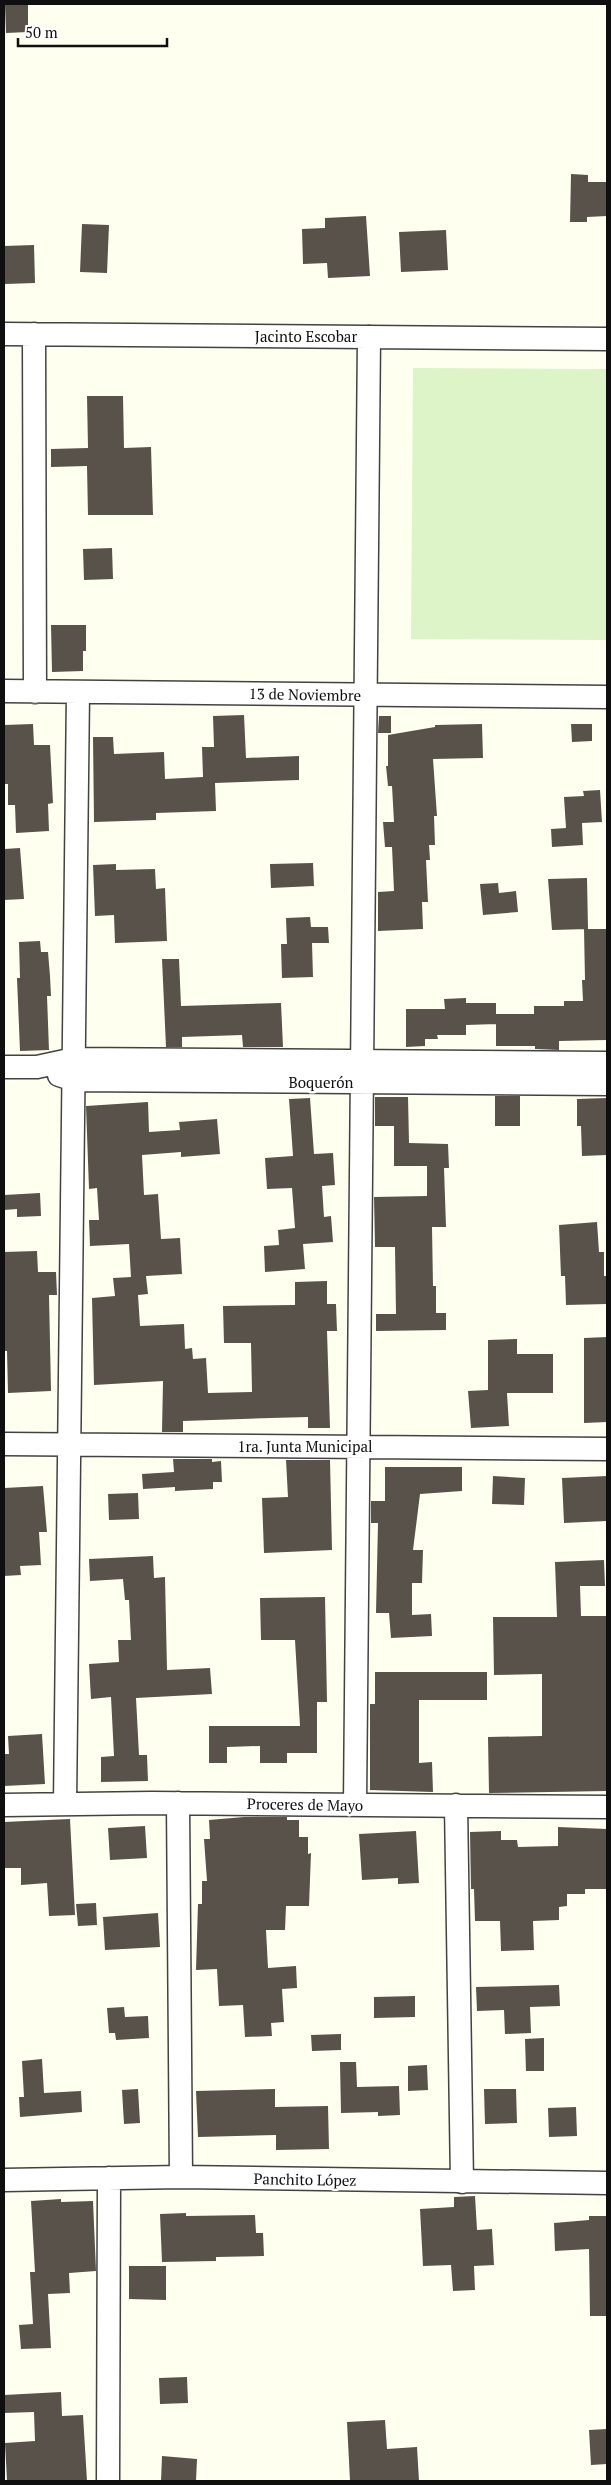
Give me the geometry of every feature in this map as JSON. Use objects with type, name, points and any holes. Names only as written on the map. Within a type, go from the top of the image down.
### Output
[{"type":"street","name":"Jacinto Escobar","points":[[4,334],[607,339]]},
{"type":"street","points":[[34,334],[36,692]]},
{"type":"street","points":[[355,1804],[369,337]]},
{"type":"street","name":"13 de Noviembre","points":[[4,691],[607,697]]},
{"type":"street","points":[[65,1804],[78,692]]},
{"type":"street","name":"Boquerón","points":[[362,1072],[607,1063]]},
{"type":"street","name":"Boquerón","points":[[4,1067],[74,1070],[362,1072],[607,1084]]},
{"type":"street","name":"1ra. Junta Municipal","points":[[4,1444],[607,1448]]},
{"type":"street","points":[[178,1803],[181,2177]]},
{"type":"street","name":"Proceres de Mayo","points":[[4,1805],[178,1803],[607,1807]]},
{"type":"street","points":[[456,1806],[462,2182]]},
{"type":"street","name":"Panchito López","points":[[4,2180],[181,2177],[607,2183]]},
{"type":"street","points":[[108,2481],[109,2178]]},
{"type":"green space","points":[[413,368],[607,369],[607,640],[411,639]]},
{"type":"building","points":[[5,4],[28,4],[28,32],[6,33]]},
{"type":"building","points":[[571,174],[588,175],[588,182],[607,182],[607,216],[587,217],[587,222],[570,222]]},
{"type":"building","points":[[366,216],[370,276],[328,278],[327,263],[303,264],[302,229],[325,228],[325,218]]},
{"type":"building","points":[[82,224],[109,225],[107,273],[80,272]]},
{"type":"building","points":[[446,230],[448,270],[401,272],[399,232]]},
{"type":"building","points":[[34,245],[35,283],[5,284],[4,246]]},
{"type":"building","points":[[87,396],[123,396],[124,448],[151,447],[153,515],[88,515],[87,466],[51,467],[51,449],[88,448]]},
{"type":"building","points":[[112,548],[113,579],[84,580],[83,549]]},
{"type":"building","points":[[51,625],[86,625],[86,651],[83,651],[83,671],[52,672]]},
{"type":"building","points":[[244,715],[246,758],[299,756],[299,780],[215,783],[216,811],[156,813],[156,820],[94,822],[93,737],[113,737],[114,754],[164,752],[165,779],[203,777],[202,747],[214,747],[213,716]]},
{"type":"building","points":[[379,716],[391,716],[391,733],[378,733]]},
{"type":"building","points":[[33,724],[34,745],[50,745],[53,803],[48,804],[49,831],[16,833],[15,805],[8,805],[8,784],[4,784],[4,725]]},
{"type":"building","points":[[482,724],[483,758],[433,759],[437,816],[434,816],[435,845],[429,845],[430,860],[426,860],[428,902],[422,902],[423,929],[378,931],[378,892],[394,891],[392,847],[385,847],[383,822],[394,822],[392,786],[388,786],[386,766],[388,766],[388,735],[435,727],[435,725]]},
{"type":"building","points":[[571,724],[592,724],[592,741],[572,742]]},
{"type":"building","points":[[600,790],[602,822],[582,823],[583,845],[552,847],[551,829],[566,828],[564,797],[584,796],[583,791]]},
{"type":"building","points":[[20,848],[24,899],[4,900],[4,849]]},
{"type":"building","points":[[313,863],[314,886],[271,888],[270,864]]},
{"type":"building","points":[[116,864],[116,870],[155,869],[156,889],[165,888],[167,941],[115,943],[114,915],[95,916],[93,865]]},
{"type":"building","points":[[587,878],[588,929],[552,930],[548,879]]},
{"type":"building","points":[[498,883],[499,893],[516,891],[518,912],[483,915],[480,884]]},
{"type":"building","points":[[310,917],[311,927],[328,927],[329,943],[312,943],[313,977],[282,978],[281,944],[287,944],[286,918]]},
{"type":"building","points":[[584,929],[607,929],[607,1040],[559,1041],[559,1050],[535,1049],[535,1046],[496,1046],[496,1014],[534,1014],[534,1006],[564,1006],[564,1001],[583,1001],[582,980],[585,980]]},
{"type":"building","points":[[40,941],[41,952],[48,952],[50,976],[51,996],[47,996],[49,1050],[20,1051],[17,978],[20,978],[19,942]]},
{"type":"building","points":[[162,959],[179,959],[181,1006],[281,1003],[283,1047],[243,1047],[242,1035],[182,1037],[182,1047],[166,1047]]},
{"type":"building","points":[[466,998],[466,1003],[496,1003],[496,1024],[466,1025],[466,1035],[437,1035],[438,1039],[425,1039],[425,1046],[406,1047],[406,1009],[445,1009],[444,999]]},
{"type":"building","points":[[495,1096],[520,1096],[520,1126],[495,1126]]},
{"type":"building","points":[[375,1097],[408,1097],[409,1143],[448,1144],[449,1168],[444,1168],[446,1227],[432,1227],[433,1286],[436,1286],[436,1313],[446,1313],[446,1330],[376,1331],[376,1314],[396,1314],[395,1247],[375,1247],[374,1197],[427,1196],[427,1166],[394,1166],[394,1126],[375,1126]]},
{"type":"building","points":[[310,1098],[314,1154],[333,1153],[335,1185],[322,1186],[324,1217],[331,1216],[333,1242],[303,1244],[305,1269],[265,1272],[264,1246],[279,1245],[278,1230],[295,1228],[292,1188],[267,1189],[265,1158],[293,1156],[289,1099]]},
{"type":"building","points":[[607,1098],[607,1155],[582,1156],[581,1126],[577,1126],[577,1099]]},
{"type":"building","points":[[148,1102],[149,1132],[180,1130],[179,1122],[217,1119],[220,1154],[181,1157],[181,1152],[142,1155],[144,1195],[158,1194],[161,1239],[180,1238],[182,1274],[146,1276],[148,1294],[138,1295],[140,1326],[184,1324],[185,1349],[192,1348],[193,1359],[206,1358],[208,1393],[252,1392],[251,1343],[224,1343],[223,1306],[295,1305],[295,1282],[327,1281],[327,1304],[336,1304],[337,1331],[327,1331],[330,1428],[308,1428],[308,1417],[183,1421],[183,1432],[162,1432],[163,1381],[94,1385],[92,1298],[115,1296],[113,1278],[131,1277],[129,1244],[90,1246],[89,1220],[99,1220],[97,1188],[89,1189],[86,1106]]},
{"type":"building","points":[[40,1193],[41,1216],[17,1217],[17,1209],[4,1210],[4,1195]]},
{"type":"building","points":[[597,1222],[599,1252],[604,1252],[604,1276],[607,1276],[607,1304],[566,1305],[565,1276],[561,1276],[559,1225]]},
{"type":"building","points":[[37,1251],[38,1272],[56,1272],[57,1295],[49,1295],[51,1391],[8,1393],[7,1351],[4,1351],[4,1252]]},
{"type":"building","points":[[607,1337],[607,1422],[584,1423],[584,1338]]},
{"type":"building","points":[[517,1339],[517,1354],[553,1354],[553,1393],[507,1393],[509,1426],[471,1428],[468,1391],[488,1390],[488,1340]]},
{"type":"building","points":[[173,1459],[212,1459],[212,1462],[221,1461],[222,1482],[213,1482],[213,1489],[175,1491],[175,1487],[143,1489],[142,1474],[174,1472]]},
{"type":"building","points":[[286,1460],[330,1460],[332,1550],[264,1553],[262,1498],[288,1497]]},
{"type":"building","points":[[385,1467],[462,1467],[462,1491],[420,1494],[413,1550],[423,1550],[422,1583],[412,1583],[412,1615],[431,1614],[432,1636],[391,1638],[389,1613],[376,1613],[378,1523],[371,1523],[371,1501],[385,1501]]},
{"type":"building","points":[[493,1476],[525,1478],[524,1505],[492,1504]]},
{"type":"building","points":[[607,1476],[607,1521],[564,1523],[562,1478]]},
{"type":"building","points":[[43,1486],[47,1532],[39,1532],[41,1565],[20,1566],[21,1575],[4,1576],[4,1488]]},
{"type":"building","points":[[138,1493],[139,1519],[109,1520],[108,1494]]},
{"type":"building","points":[[153,1556],[154,1578],[165,1577],[167,1670],[210,1668],[212,1694],[136,1698],[139,1755],[147,1755],[148,1781],[101,1782],[101,1757],[114,1756],[111,1697],[91,1699],[89,1664],[119,1662],[118,1640],[131,1640],[129,1600],[125,1600],[123,1579],[90,1581],[89,1559]]},
{"type":"building","points":[[604,1560],[605,1586],[580,1586],[581,1616],[607,1616],[607,1791],[489,1793],[488,1737],[542,1736],[542,1674],[494,1675],[493,1617],[557,1617],[555,1562]]},
{"type":"building","points":[[325,1597],[327,1702],[317,1702],[317,1753],[287,1753],[287,1763],[260,1763],[260,1746],[227,1747],[227,1763],[209,1763],[209,1726],[300,1726],[295,1640],[261,1640],[260,1598]]},
{"type":"building","points":[[375,1672],[487,1672],[487,1700],[419,1700],[419,1763],[432,1762],[433,1792],[370,1790],[370,1704],[375,1704]]},
{"type":"building","points":[[42,1734],[45,1784],[4,1786],[4,1754],[9,1754],[8,1736]]},
{"type":"building","points":[[244,1817],[287,1817],[287,1820],[299,1820],[299,1837],[308,1837],[308,1854],[311,1853],[309,1906],[286,1906],[285,1930],[266,1930],[268,1968],[296,1966],[297,1988],[282,1989],[284,2022],[271,2023],[272,2036],[245,2037],[243,2005],[219,2006],[217,1969],[196,1970],[198,1904],[202,1904],[202,1881],[207,1881],[204,1839],[210,1839],[209,1820]]},
{"type":"building","points":[[70,1819],[75,1915],[49,1916],[47,1883],[21,1885],[21,1868],[4,1868],[4,1822]]},
{"type":"building","points":[[145,1826],[147,1858],[110,1860],[108,1828]]},
{"type":"building","points":[[558,1827],[607,1829],[607,1889],[585,1889],[585,1894],[567,1894],[567,1906],[559,1907],[559,1920],[533,1921],[534,1950],[501,1951],[500,1921],[475,1921],[474,1889],[471,1889],[470,1832],[501,1831],[501,1840],[517,1840],[518,1847],[558,1846]]},
{"type":"building","points":[[416,1831],[419,1883],[398,1884],[398,1878],[362,1880],[359,1834]]},
{"type":"building","points":[[96,1903],[97,1925],[78,1926],[76,1904]]},
{"type":"building","points":[[158,1913],[160,1947],[105,1950],[103,1917]]},
{"type":"building","points":[[559,1985],[560,2006],[530,2007],[531,2033],[505,2034],[504,2010],[477,2011],[476,1987]]},
{"type":"building","points":[[415,1996],[415,2017],[374,2018],[374,1997]]},
{"type":"building","points":[[124,2007],[125,2017],[148,2016],[149,2038],[116,2040],[115,2033],[109,2033],[107,2008]]},
{"type":"building","points":[[341,2034],[341,2050],[312,2051],[311,2035]]},
{"type":"building","points":[[544,2038],[544,2071],[526,2071],[525,2039]]},
{"type":"building","points":[[42,2059],[44,2093],[81,2091],[82,2112],[20,2117],[19,2097],[24,2097],[22,2061]]},
{"type":"building","points":[[340,2062],[356,2062],[357,2087],[399,2086],[400,2115],[378,2116],[378,2112],[341,2113]]},
{"type":"building","points":[[427,2065],[428,2090],[408,2091],[408,2066]]},
{"type":"building","points":[[138,2089],[140,2123],[124,2124],[122,2090]]},
{"type":"building","points":[[275,2089],[275,2107],[328,2106],[329,2149],[276,2150],[276,2135],[198,2137],[196,2091]]},
{"type":"building","points":[[484,2089],[516,2089],[517,2123],[485,2124]]},
{"type":"building","points":[[576,2107],[577,2136],[549,2137],[548,2108]]},
{"type":"building","points":[[475,2196],[477,2230],[492,2229],[494,2265],[474,2266],[475,2290],[453,2291],[451,2265],[423,2266],[420,2209],[454,2207],[454,2197]]},
{"type":"building","points":[[61,2199],[61,2202],[93,2201],[96,2271],[69,2273],[70,2293],[48,2294],[51,2348],[21,2349],[19,2325],[33,2324],[30,2272],[35,2272],[31,2201]]},
{"type":"building","points":[[186,2213],[186,2216],[255,2215],[256,2233],[263,2233],[264,2256],[216,2257],[216,2261],[162,2262],[160,2214]]},
{"type":"building","points":[[589,2216],[606,2216],[607,2316],[590,2316],[589,2249],[555,2251],[554,2223],[589,2220]]},
{"type":"building","points":[[129,2266],[166,2266],[166,2300],[129,2299]]},
{"type":"building","points":[[187,2377],[188,2403],[160,2404],[159,2378]]},
{"type":"building","points":[[61,2392],[62,2416],[83,2415],[87,2481],[7,2481],[5,2443],[35,2441],[34,2412],[4,2413],[4,2395]]},
{"type":"building","points":[[385,2420],[387,2449],[417,2447],[419,2481],[350,2481],[347,2422]]},
{"type":"building","points":[[607,2429],[607,2464],[591,2465],[589,2430]]},
{"type":"building","points":[[162,2456],[197,2459],[196,2481],[161,2481]]}]
